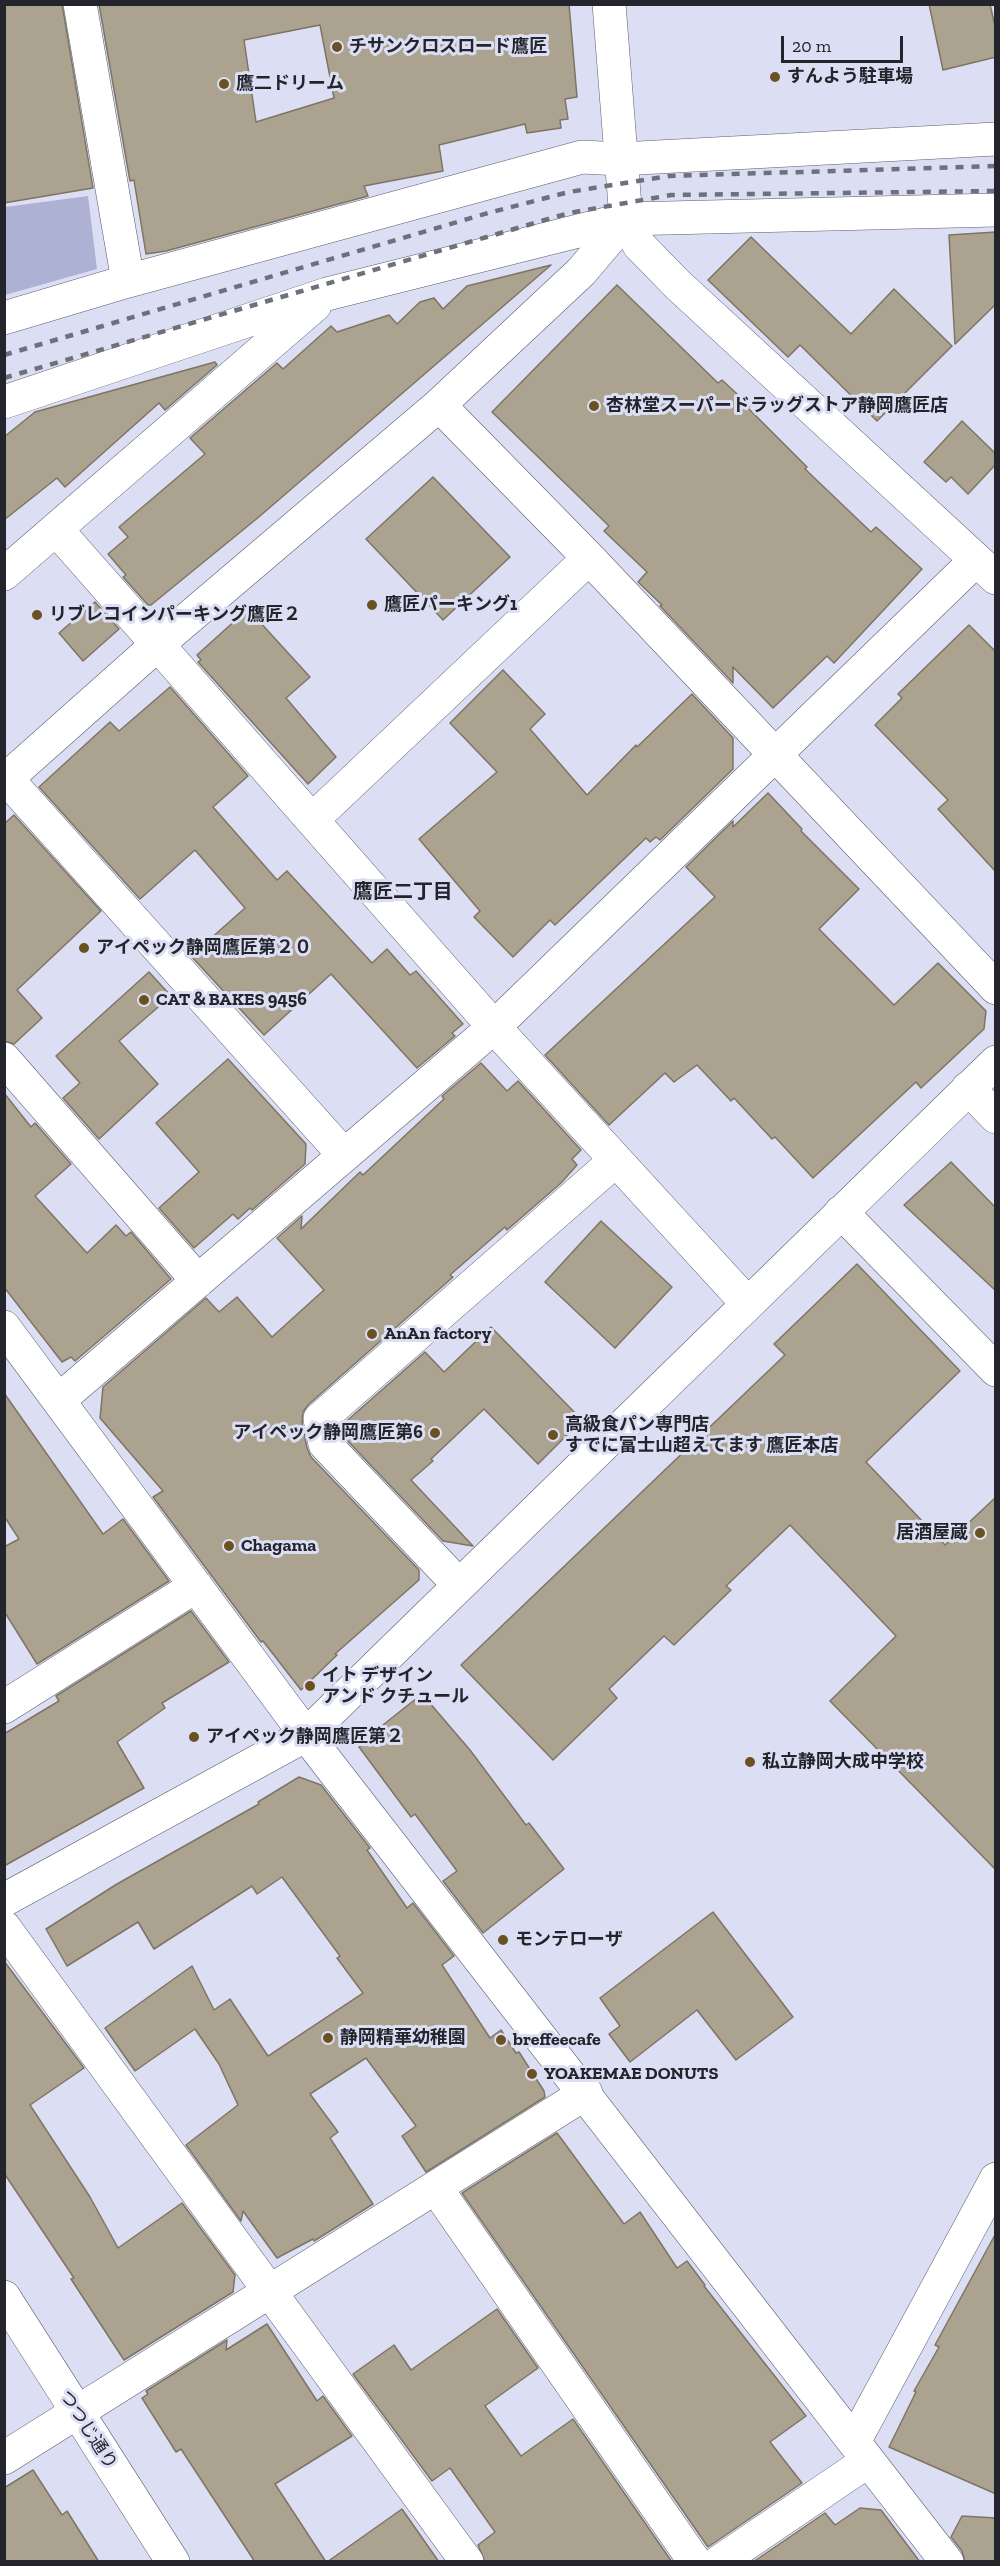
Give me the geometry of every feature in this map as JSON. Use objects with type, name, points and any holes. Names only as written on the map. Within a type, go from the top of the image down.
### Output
[{"type":"street","points":[[80,4],[128,281]]},
{"type":"street","points":[[59,1400],[494,1027],[774,754],[986,569],[639,245],[626,219],[609,4]]},
{"type":"street","points":[[4,318],[128,281],[582,157],[620,159],[996,139]]},
{"type":"street","points":[[4,402],[327,294],[626,219],[996,210]]},
{"type":"street","points":[[344,1155],[6,780],[158,644],[440,405],[582,272],[626,219]]},
{"type":"street","points":[[4,574],[327,294]]},
{"type":"street","points":[[440,405],[589,558],[996,988]]},
{"type":"street","points":[[56,529],[494,1027],[747,1303]]},
{"type":"street","points":[[312,820],[589,558]]},
{"type":"street","points":[[4,1059],[198,1281]]},
{"type":"street","points":[[4,1900],[306,1735],[996,1062]]},
{"type":"street","points":[[968,1088],[996,1117]]},
{"type":"street","points":[[459,1585],[325,1444],[320,1419],[616,1160]]},
{"type":"street","points":[[841,1212],[996,1370]]},
{"type":"street","points":[[6,1332],[59,1400],[306,1735],[586,2093],[947,2562]]},
{"type":"street","points":[[4,1707],[196,1586]]},
{"type":"street","points":[[4,1927],[467,2562]]},
{"type":"street","points":[[4,2458],[586,2093]]},
{"type":"street","points":[[718,2562],[861,2452],[996,2179]]},
{"type":"street","points":[[436,2187],[695,2562]]},
{"type":"street","name":"つつじ通り","points":[[4,2297],[173,2562]]},
{"type":"shaded area","points":[[88,196],[97,269],[5,295],[5,207]]},
{"type":"building","points":[[4,4],[62,4],[93,188],[4,203]]},
{"type":"building","points":[[99,4],[569,4],[577,97],[565,99],[568,119],[560,120],[561,128],[527,133],[525,124],[439,145],[443,171],[364,186],[368,196],[166,251],[146,254],[134,180],[130,181]],"holes":[[[320,25],[334,98],[256,122],[244,40]]]},
{"type":"building","points":[[929,4],[990,4],[996,31],[996,57],[943,70]]},
{"type":"building","points":[[996,232],[996,304],[955,344],[949,235]]},
{"type":"building","points":[[751,237],[851,334],[894,289],[952,346],[877,421],[800,345],[788,357],[708,280]]},
{"type":"building","points":[[551,265],[260,516],[151,605],[148,605],[123,577],[126,575],[108,554],[128,537],[119,527],[205,454],[190,438],[277,363],[283,369],[331,326],[337,332],[389,315],[397,324],[420,302],[434,298],[443,309],[467,286]]},
{"type":"building","points":[[617,285],[718,383],[722,380],[750,406],[748,408],[807,467],[805,469],[871,532],[876,527],[922,569],[834,663],[827,656],[773,708],[733,667],[733,683],[638,582],[647,572],[604,531],[609,526],[492,412]]},
{"type":"building","points":[[215,362],[217,365],[165,410],[159,403],[65,487],[57,478],[4,520],[4,437],[35,412]]},
{"type":"building","points":[[962,421],[996,454],[996,464],[968,494],[951,477],[946,482],[924,462]]},
{"type":"building","points":[[433,477],[510,557],[443,620],[366,539]]},
{"type":"building","points":[[95,602],[119,629],[83,661],[59,633]]},
{"type":"building","points":[[248,609],[310,677],[286,698],[336,757],[308,784],[198,662],[201,660],[197,655]]},
{"type":"building","points":[[969,625],[996,652],[996,872],[938,809],[948,800],[875,725],[902,698],[898,694]]},
{"type":"building","points":[[503,670],[545,714],[530,729],[587,795],[636,745],[637,747],[692,694],[733,738],[733,769],[660,840],[656,837],[650,842],[646,838],[555,925],[550,920],[513,957],[474,917],[480,911],[419,839],[497,772],[450,723]]},
{"type":"building","points":[[170,687],[248,776],[213,807],[277,880],[287,871],[372,963],[387,949],[410,975],[416,971],[463,1024],[452,1033],[455,1036],[417,1068],[331,974],[264,1035],[191,956],[245,908],[195,850],[140,899],[39,787],[110,722],[119,731]]},
{"type":"building","points":[[768,793],[802,829],[801,831],[859,889],[819,929],[894,1005],[938,963],[986,1011],[984,1029],[921,1088],[916,1082],[813,1178],[775,1137],[772,1139],[734,1098],[731,1101],[697,1065],[674,1082],[665,1073],[609,1125],[545,1055],[715,897],[686,867],[733,821],[733,827]]},
{"type":"building","points":[[14,815],[101,911],[17,990],[42,1018],[14,1044],[4,1041],[4,824]]},
{"type":"building","points":[[149,972],[171,996],[119,1041],[158,1084],[99,1139],[63,1098],[80,1083],[56,1056]]},
{"type":"building","points":[[228,1059],[306,1144],[305,1164],[252,1210],[250,1208],[238,1219],[233,1214],[194,1248],[159,1208],[199,1172],[156,1123]]},
{"type":"building","points":[[481,1063],[507,1091],[518,1081],[581,1150],[572,1159],[577,1165],[561,1183],[507,1230],[505,1227],[450,1275],[453,1277],[308,1405],[303,1412],[302,1423],[311,1457],[419,1570],[419,1580],[335,1654],[337,1655],[301,1690],[263,1641],[261,1642],[153,1497],[163,1491],[100,1418],[103,1387],[206,1298],[219,1312],[237,1297],[272,1337],[324,1290],[277,1238],[302,1216],[301,1229],[360,1172],[363,1175],[444,1099],[442,1096]]},
{"type":"building","points":[[4,1093],[31,1127],[35,1123],[71,1164],[35,1196],[87,1253],[116,1225],[126,1236],[131,1232],[171,1279],[75,1361],[71,1357],[62,1362],[4,1287]]},
{"type":"building","points":[[951,1162],[996,1208],[996,1291],[904,1205]]},
{"type":"building","points":[[601,1221],[672,1287],[615,1348],[545,1282]]},
{"type":"building","points":[[857,1264],[960,1371],[866,1462],[945,1545],[996,1497],[996,1870],[830,1701],[896,1636],[790,1525],[726,1586],[731,1590],[674,1645],[664,1636],[609,1689],[617,1698],[553,1760],[461,1665],[785,1355],[774,1344]]},
{"type":"building","points":[[491,1327],[582,1420],[538,1464],[484,1409],[411,1480],[473,1546],[443,1541],[342,1435],[341,1426],[425,1352],[444,1372]]},
{"type":"building","points":[[4,1393],[103,1534],[123,1519],[169,1581],[37,1664],[4,1611],[4,1547],[19,1539],[4,1516]]},
{"type":"building","points":[[191,1611],[229,1662],[162,1703],[165,1708],[117,1742],[144,1788],[4,1866],[4,1734],[59,1701],[56,1696]]},
{"type":"building","points":[[422,1694],[470,1750],[526,1825],[529,1823],[564,1869],[483,1933],[443,1881],[457,1871],[415,1814],[411,1817],[359,1747],[376,1735],[374,1732]]},
{"type":"building","points":[[299,1777],[321,1785],[370,1848],[367,1850],[407,1908],[413,1903],[454,1956],[442,1965],[490,2038],[501,2030],[516,2053],[519,2052],[544,2091],[545,2097],[426,2172],[402,2136],[416,2126],[366,2058],[310,2094],[338,2132],[330,2138],[373,2204],[314,2241],[313,2239],[277,2258],[243,2211],[241,2221],[186,2145],[238,2105],[219,2064],[195,2029],[135,2071],[105,2028],[192,1966],[214,2010],[230,1999],[268,2056],[363,1993],[337,1958],[340,1956],[282,1877],[257,1894],[252,1886],[154,1949],[138,1922],[67,1966],[46,1929],[117,1884],[259,1804],[258,1802]]},
{"type":"building","points":[[713,1912],[793,2017],[736,2060],[697,2010],[630,2062],[609,2034],[620,2026],[600,1998]]},
{"type":"building","points":[[4,1961],[84,2068],[30,2105],[90,2197],[118,2248],[182,2203],[235,2275],[233,2292],[124,2360],[71,2279],[74,2278],[4,2173]]},
{"type":"building","points":[[557,2133],[624,2224],[640,2212],[677,2268],[687,2261],[806,2416],[770,2442],[802,2483],[708,2547],[462,2193]]},
{"type":"building","points":[[996,2233],[996,2494],[889,2447],[916,2392],[914,2391],[939,2347],[935,2345]]},
{"type":"building","points":[[497,2309],[538,2368],[485,2406],[521,2456],[573,2419],[672,2562],[485,2562],[478,2545],[495,2532],[450,2468],[432,2481],[353,2374],[394,2345],[411,2370]]},
{"type":"building","points":[[267,2324],[317,2401],[323,2396],[352,2436],[275,2484],[326,2562],[255,2562],[181,2449],[176,2452],[142,2398],[148,2394],[146,2391],[227,2340],[226,2350]]},
{"type":"building","points":[[33,2470],[62,2515],[67,2511],[99,2562],[4,2562],[4,2488]]},
{"type":"building","points":[[860,2508],[881,2510],[920,2562],[753,2562],[825,2513],[835,2525]]},
{"type":"building","points":[[402,2509],[439,2562],[327,2562]]},
{"type":"building","points":[[962,2516],[996,2518],[996,2562],[965,2562],[962,2551],[951,2537]]},
{"type":"railway","points":[[4,355],[488,213],[569,192],[669,176],[996,166]]},
{"type":"railway","points":[[4,378],[569,213],[671,195],[996,191]]},
{"type":"place","name":"チサンクロスロード鷹匠","points":[[337,47]]},
{"type":"place","name":"すんよう駐車場","points":[[775,77]]},
{"type":"place","name":"鷹二ドリーム","points":[[224,84]]},
{"type":"place","name":"杏林堂スーパードラッグストア静岡鷹匠店","points":[[594,406]]},
{"type":"place","name":"鷹匠パーキング1","points":[[372,605]]},
{"type":"place","name":"リブレコインパーキング鷹匠２","points":[[37,615]]},
{"type":"place","name":"アイペック静岡鷹匠第２０","points":[[84,948]]},
{"type":"place","name":"CAT＆BAKES 9456","points":[[144,1000]]},
{"type":"place","name":"AnAn factory","points":[[372,1334]]},
{"type":"place","name":"アイペック静岡鷹匠第6","points":[[435,1433]]},
{"type":"place","name":"高級食パン専門店 すでに富士山超えてます 鷹匠本店","points":[[553,1435]]},
{"type":"place","name":"居酒屋蔵","points":[[980,1533]]},
{"type":"place","name":"Chagama","points":[[229,1546]]},
{"type":"place","name":"イト デザイン アンド クチュール","points":[[310,1686]]},
{"type":"place","name":"アイペック静岡鷹匠第２","points":[[194,1737]]},
{"type":"place","name":"私立静岡大成中学校","points":[[750,1762]]},
{"type":"place","name":"モンテローザ","points":[[503,1940]]},
{"type":"place","name":"静岡精華幼稚園","points":[[328,2038]]},
{"type":"place","name":"breffeecafe","points":[[501,2040]]},
{"type":"place","name":"YOAKEMAE DONUTS","points":[[532,2074]]},
{"type":"district","name":"鷹匠二丁目","points":[[403,892]]}]
